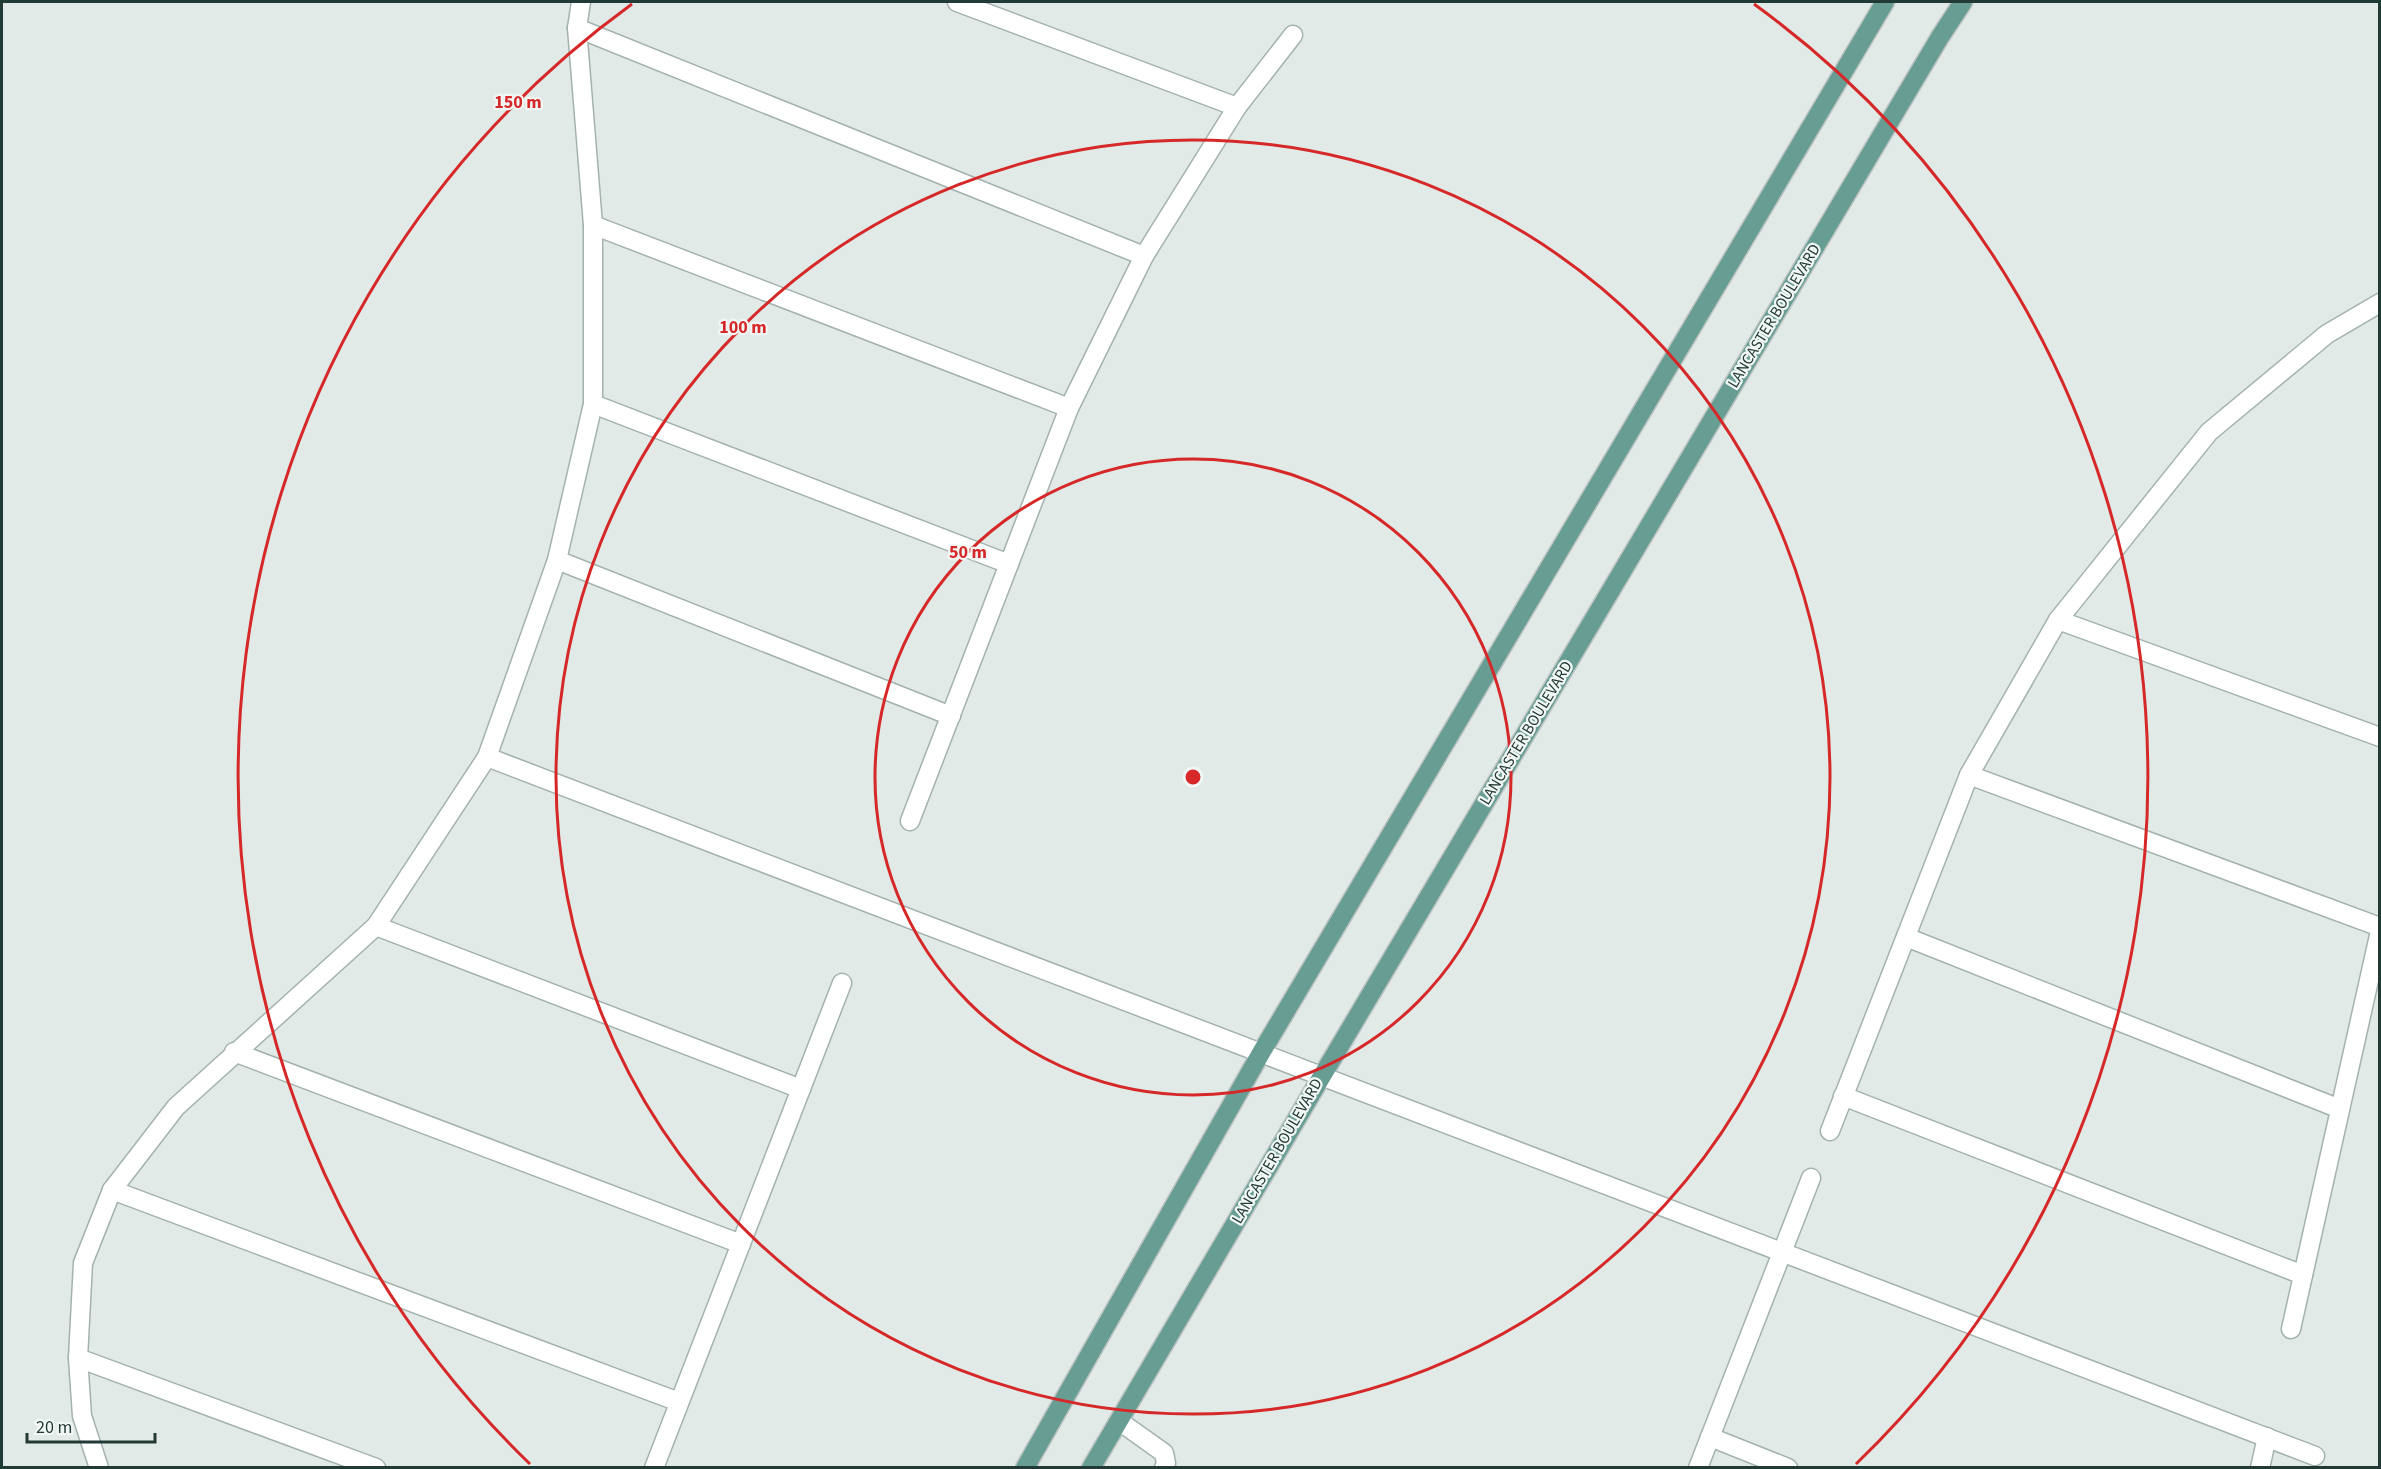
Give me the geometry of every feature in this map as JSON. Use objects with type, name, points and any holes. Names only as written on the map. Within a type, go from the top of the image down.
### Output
[{"type":"main road","points":[[1025,1467],[1261,1053],[1885,2]]},
{"type":"main road","name":"LANCASTER BOULEVARD","points":[[1091,1467],[1963,2]]},
{"type":"street","points":[[99,1467],[82,1416],[78,1358],[83,1263],[112,1190],[176,1107],[234,1052],[376,926],[487,757],[557,560],[593,404],[593,225],[577,28],[581,2]]},
{"type":"street","points":[[957,2],[1237,107]]},
{"type":"street","points":[[577,28],[1144,256]]},
{"type":"street","points":[[910,821],[1069,408],[1144,256],[1237,107],[1293,35]]},
{"type":"street","points":[[593,225],[1069,408]]},
{"type":"street","points":[[1830,1131],[1969,775],[2058,620],[2209,432],[2327,334],[2379,303]]},
{"type":"street","points":[[593,404],[1009,564]]},
{"type":"street","points":[[557,560],[951,716]]},
{"type":"street","points":[[2058,620],[2379,737]]},
{"type":"street","points":[[487,757],[2315,1456]]},
{"type":"street","points":[[1969,775],[2379,929],[2291,1329]]},
{"type":"street","points":[[376,926],[801,1089]]},
{"type":"street","points":[[1906,937],[2340,1109]]},
{"type":"street","points":[[654,1467],[843,983]]},
{"type":"street","points":[[234,1052],[741,1244]]},
{"type":"street","points":[[1843,1096],[2303,1275]]},
{"type":"street","points":[[1698,1467],[1811,1178]]},
{"type":"street","points":[[112,1190],[679,1402]]},
{"type":"street","points":[[78,1358],[375,1467]]},
{"type":"street","points":[[1119,1421],[1164,1453],[1166,1463],[1164,1467]]},
{"type":"street","points":[[1710,1437],[1788,1467]]},
{"type":"street","points":[[2260,1467],[2267,1437]]}]
